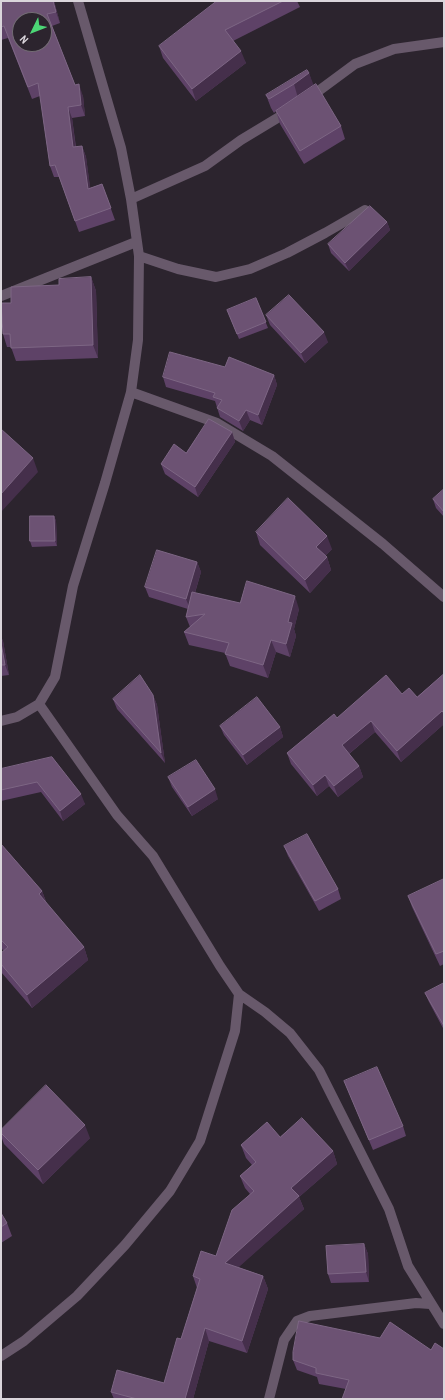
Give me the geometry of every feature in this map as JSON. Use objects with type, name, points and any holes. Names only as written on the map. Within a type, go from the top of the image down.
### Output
[{"type":"street","points":[[1,721],[17,718],[39,704],[55,677],[73,586],[131,392],[138,340],[139,256],[131,199],[121,148],[78,1]]},
{"type":"street","points":[[131,199],[205,166],[241,140],[298,105],[356,64],[394,49],[444,42]]},
{"type":"street","points":[[139,256],[178,269],[216,277],[250,269],[286,253],[365,210]]},
{"type":"street","points":[[1,296],[136,242]]},
{"type":"street","points":[[131,392],[217,423],[272,456],[383,544],[444,597]]},
{"type":"street","points":[[39,704],[117,815],[153,856],[220,966],[239,994],[265,1012],[290,1034],[319,1070],[388,1209],[408,1266],[430,1304],[444,1324]]},
{"type":"street","points":[[1,1356],[24,1341],[77,1296],[125,1245],[170,1191],[200,1142],[236,1031],[239,994]]},
{"type":"street","points":[[269,1399],[284,1340],[297,1321],[310,1316],[416,1303],[430,1304]]},
{"type":"building","points":[[1,1],[53,1],[56,12],[12,12],[12,46],[4,26],[1,27]]},
{"type":"building","points":[[217,1],[283,1],[225,30],[241,51],[192,89],[159,46]]},
{"type":"building","points":[[52,27],[75,85],[79,84],[81,105],[68,107],[73,147],[82,146],[88,189],[102,184],[111,208],[75,221],[55,165],[50,166],[38,83],[28,87],[14,52],[52,52]]},
{"type":"building","points":[[307,70],[309,73],[294,84],[269,99],[266,95]]},
{"type":"building","points":[[316,84],[341,126],[300,151],[276,111]]},
{"type":"building","points":[[370,206],[387,222],[345,263],[328,244]]},
{"type":"building","points":[[91,277],[93,345],[11,348],[10,334],[3,334],[1,303],[11,303],[11,287],[59,285],[59,279]]},
{"type":"building","points":[[289,295],[324,332],[301,353],[266,315]]},
{"type":"building","points":[[256,298],[266,322],[237,334],[227,310]]},
{"type":"building","points":[[170,352],[225,367],[229,357],[274,375],[258,415],[246,410],[239,421],[217,408],[222,400],[213,397],[215,393],[163,377]]},
{"type":"building","points":[[209,419],[232,432],[195,487],[161,464],[174,444],[186,453]]},
{"type":"building","points":[[1,429],[33,458],[1,494]]},
{"type":"building","points":[[444,489],[444,512],[433,499]]},
{"type":"building","points":[[288,498],[327,536],[316,547],[327,557],[305,580],[256,532]]},
{"type":"building","points":[[30,516],[54,516],[55,541],[30,541]]},
{"type":"building","points":[[157,550],[197,562],[186,599],[145,587]]},
{"type":"building","points":[[247,581],[295,596],[288,622],[292,623],[286,644],[271,640],[263,665],[225,654],[229,643],[184,632],[205,614],[186,617],[192,592],[240,603]]},
{"type":"building","points":[[1,643],[5,665],[1,665]]},
{"type":"building","points":[[444,674],[444,713],[442,711],[397,751],[371,721],[342,745],[359,766],[334,786],[325,775],[313,785],[287,753],[334,714],[337,718],[386,675],[402,694],[409,688],[417,697]]},
{"type":"building","points":[[140,675],[153,695],[161,753],[113,699]]},
{"type":"building","points":[[257,697],[280,727],[243,755],[220,726]]},
{"type":"building","points":[[52,757],[81,794],[60,811],[37,782],[1,790],[1,769]]},
{"type":"building","points":[[196,760],[215,789],[188,807],[168,777]]},
{"type":"building","points":[[307,834],[338,889],[315,901],[284,846]]},
{"type":"building","points":[[1,844],[42,891],[39,894],[84,947],[27,995],[1,964],[1,953],[8,947],[1,940]]},
{"type":"building","points":[[444,879],[444,951],[436,954],[408,896]]},
{"type":"building","points":[[444,983],[444,1026],[425,993]]},
{"type":"building","points":[[377,1067],[403,1126],[369,1140],[344,1081]]},
{"type":"building","points":[[46,1085],[85,1125],[38,1170],[1,1133],[1,1130]]},
{"type":"building","points":[[302,1118],[333,1151],[291,1188],[299,1196],[225,1263],[263,1276],[242,1341],[205,1328],[185,1399],[137,1399],[111,1392],[117,1370],[164,1383],[177,1338],[181,1339],[200,1279],[193,1276],[201,1251],[216,1256],[232,1210],[254,1191],[240,1176],[256,1162],[241,1145],[267,1122],[280,1137]]},
{"type":"building","points":[[1,1213],[7,1223],[1,1227]]},
{"type":"building","points":[[364,1244],[366,1272],[328,1274],[326,1246]]},
{"type":"building","points":[[299,1321],[380,1338],[390,1322],[431,1350],[435,1343],[444,1349],[444,1399],[342,1399],[349,1380],[316,1373],[316,1368],[293,1360],[293,1352]]}]
